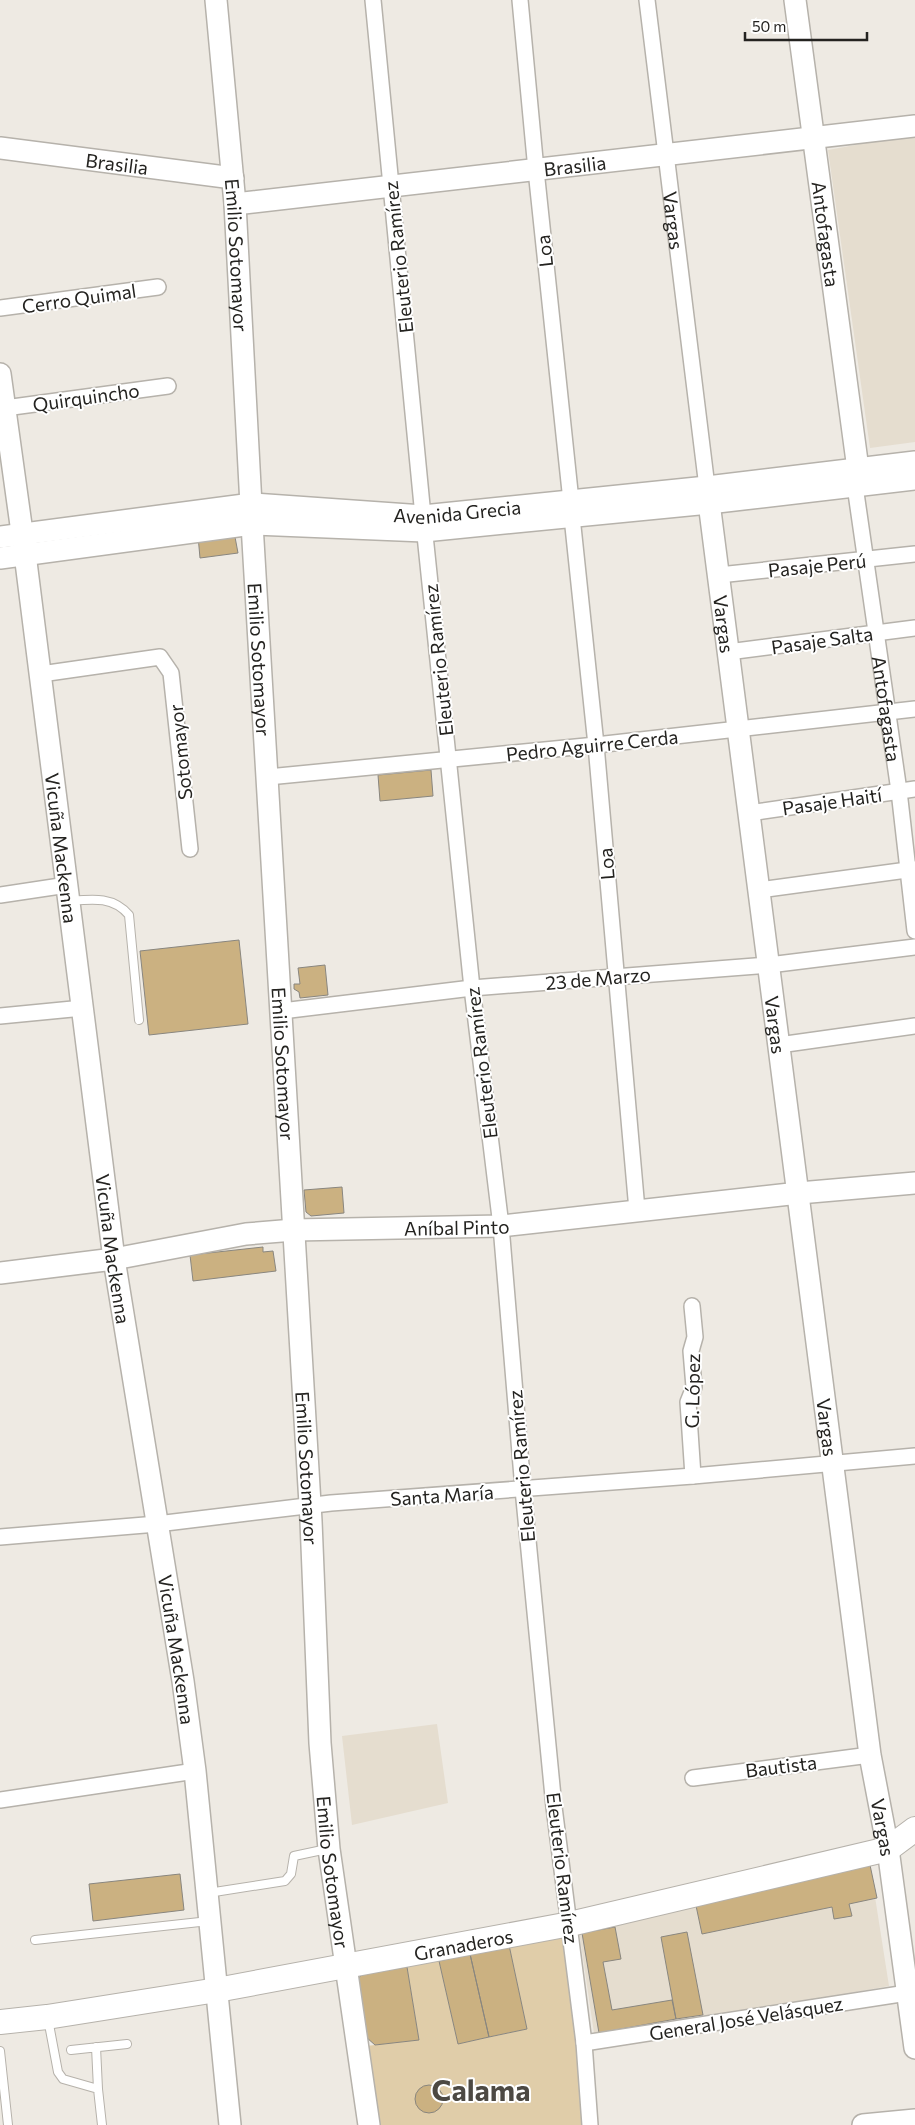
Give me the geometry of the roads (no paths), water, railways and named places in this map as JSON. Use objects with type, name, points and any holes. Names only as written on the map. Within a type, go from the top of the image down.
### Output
[{"type":"main road","name":"Granaderos","points":[[0,2022],[47,2017],[217,1990],[570,1924],[888,1849],[915,1829]]},
{"type":"street","name":"Emilio Sotomayor","points":[[216,0],[236,204],[252,514],[310,1505],[320,1743],[329,1849],[369,2125]]},
{"type":"street","name":"Eleuterio Ramírez","points":[[373,0],[423,524],[472,988],[500,1226],[554,1807],[584,2043],[590,2125]]},
{"type":"street","name":"Loa","points":[[520,0],[596,745],[637,1210]]},
{"type":"street","name":"Vargas","points":[[647,0],[718,575],[834,1463],[870,1755],[888,1849],[915,2048]]},
{"type":"street","name":"Antofagasta","points":[[795,0],[866,559],[911,870],[915,931]]},
{"type":"street","name":"Brasilia","points":[[236,204],[915,126]]},
{"type":"street","name":"Brasilia","points":[[0,148],[233,178]]},
{"type":"street","name":"Cerro Quimal","points":[[0,308],[158,287]]},
{"type":"street","name":"Vicuña Mackenna","points":[[0,374],[41,674],[114,1259],[195,1771],[230,2125]]},
{"type":"street","name":"Quirquincho","points":[[5,408],[168,386]]},
{"type":"street","name":"Avenida Grecia","points":[[0,558],[24,544],[252,514],[423,524],[708,495],[857,477],[915,462]]},
{"type":"street","name":"Avenida Grecia","points":[[857,477],[915,479]]},
{"type":"street","name":"Avenida Grecia","points":[[0,537],[24,544]]},
{"type":"street","name":"Pasaje Perú","points":[[718,575],[915,554]]},
{"type":"street","name":"Pasaje Salta","points":[[728,652],[915,628]]},
{"type":"street","name":"Sotomayor","points":[[41,674],[160,657],[171,673],[190,850]]},
{"type":"street","name":"Pedro Aguirre Cerda","points":[[268,777],[596,745],[915,709]]},
{"type":"street","name":"Pasaje Haití","points":[[749,813],[915,789]]},
{"type":"street","points":[[759,890],[911,870]]},
{"type":"street","points":[[0,895],[68,893]]},
{"type":"street","name":"23 de Marzo","points":[[282,1011],[472,988],[769,965],[915,947]]},
{"type":"street","points":[[0,1016],[82,1008]]},
{"type":"street","points":[[779,1045],[915,1026]]},
{"type":"street","name":"Aníbal Pinto","points":[[0,1273],[114,1259],[246,1234],[294,1230],[500,1226],[799,1193],[915,1183]]},
{"type":"street","name":"G. López","points":[[692,1306],[695,1337],[691,1351],[694,1387],[688,1402],[693,1476]]},
{"type":"street","name":"Santa María","points":[[0,1537],[157,1524],[310,1505],[693,1476],[915,1456]]},
{"type":"street","name":"Bautista","points":[[693,1778],[870,1755]]},
{"type":"street","points":[[0,1800],[195,1771]]},
{"type":"street","name":"General José Velásquez","points":[[584,2043],[907,1993]]},
{"type":"street","points":[[863,2125],[915,2120]]},
{"type":"lane","points":[[68,893],[99,898],[118,904],[129,915],[138,1020]]},
{"type":"lane","points":[[208,1893],[285,1881],[291,1874],[294,1856],[329,1849]]},
{"type":"lane","points":[[35,1940],[210,1921]]},
{"type":"lane","points":[[47,2017],[58,2072],[63,2079],[98,2089]]},
{"type":"lane","points":[[71,2050],[127,2044]]},
{"type":"lane","points":[[96,2047],[102,2125]]},
{"type":"lane","points":[[0,2051],[8,2125]]},
{"type":"district","name":"Calama","points":[[481,2089]]}]
